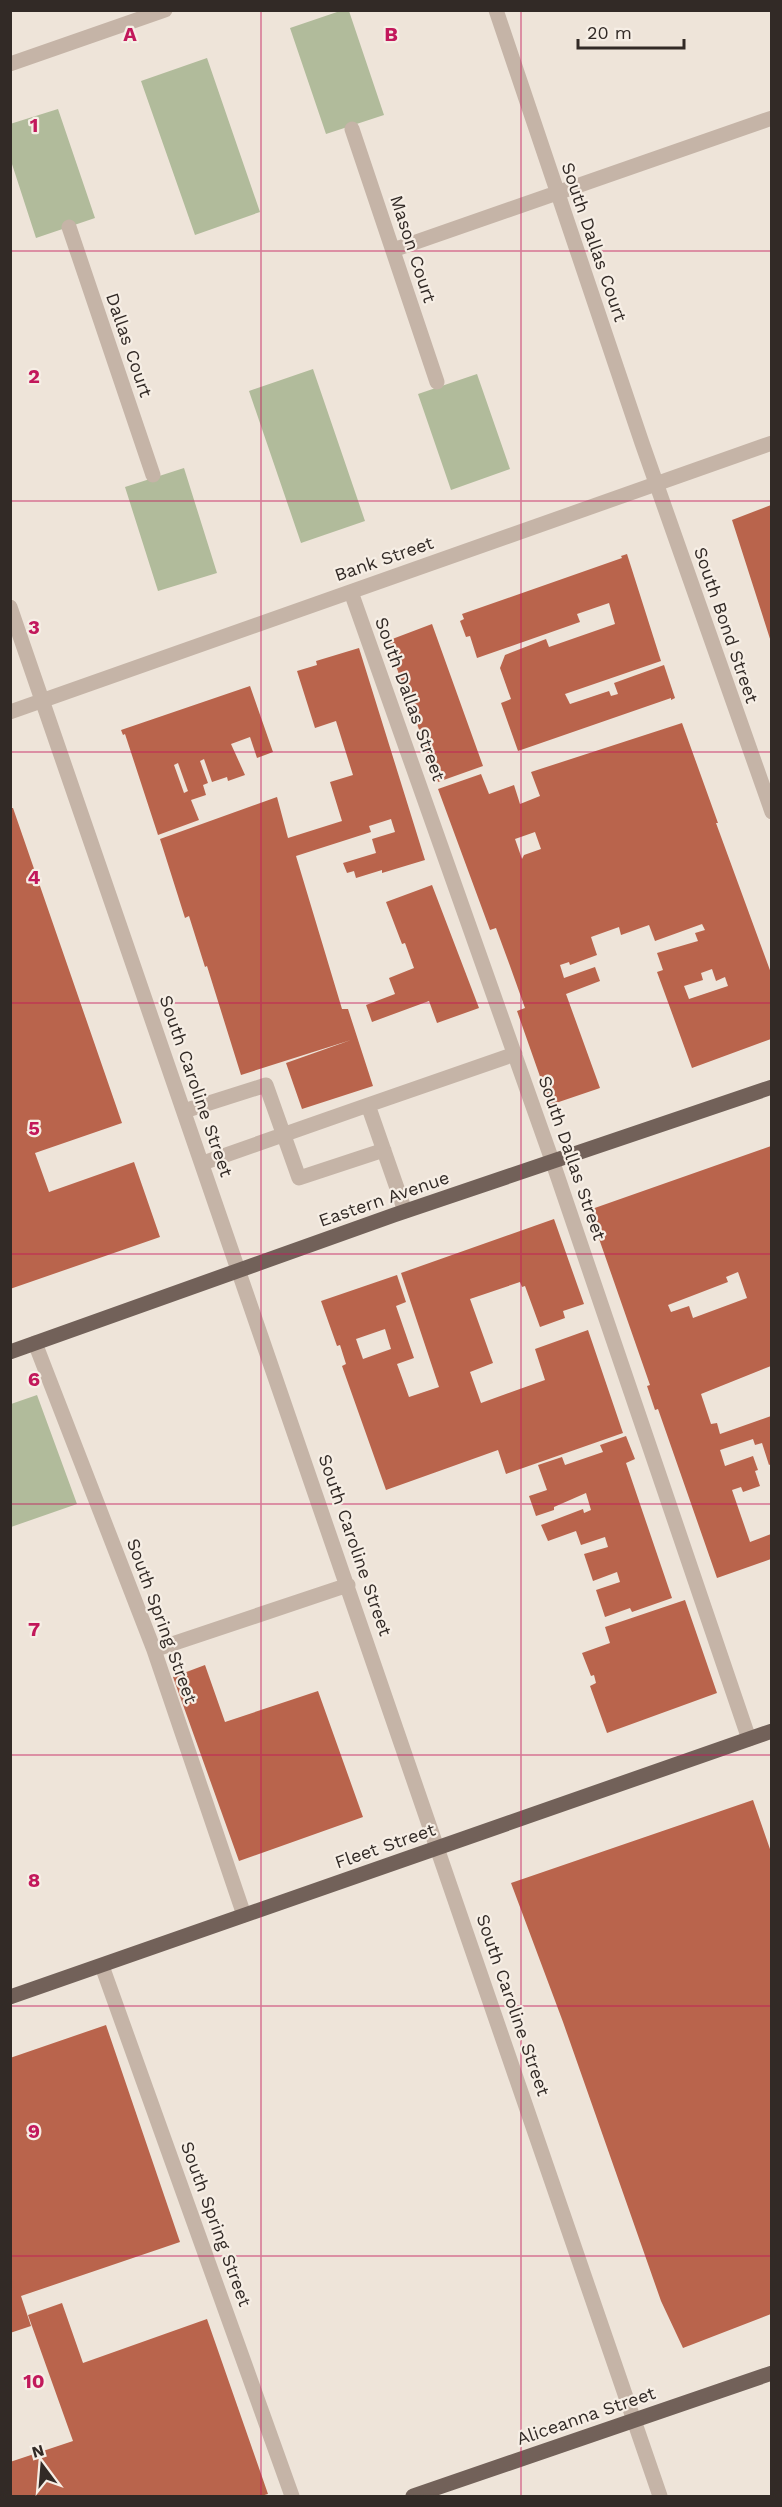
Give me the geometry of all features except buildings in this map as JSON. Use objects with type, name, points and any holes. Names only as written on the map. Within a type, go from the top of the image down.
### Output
[{"type":"main road","name":"Eastern Avenue","points":[[10,1352],[405,1211],[553,1163],[771,1087]]},
{"type":"main road","name":"Fleet Street","points":[[10,1997],[771,1731]]},
{"type":"main road","name":"Aliceanna Street","points":[[413,2496],[771,2373]]},
{"type":"street","points":[[10,64],[165,10]]},
{"type":"street","name":"South Dallas Court","points":[[496,10],[556,194],[656,484]]},
{"type":"street","points":[[393,250],[771,118]]},
{"type":"street","name":"Mason Court","points":[[352,129],[437,382]]},
{"type":"street","name":"Dallas Court","points":[[69,227],[153,475]]},
{"type":"street","name":"Bank Street","points":[[10,712],[771,443]]},
{"type":"street","name":"South Bond Street","points":[[656,484],[771,812]]},
{"type":"street","name":"South Dallas Street","points":[[351,592],[553,1163],[749,1739]]},
{"type":"street","name":"South Caroline Street","points":[[10,607],[660,2496]]},
{"type":"street","points":[[203,1163],[515,1054]]},
{"type":"street","points":[[184,1111],[266,1085],[299,1178],[384,1150]]},
{"type":"street","points":[[368,1105],[405,1211]]},
{"type":"street","name":"South Spring Street","points":[[35,1343],[154,1650],[244,1915]]},
{"type":"street","points":[[154,1650],[348,1585]]},
{"type":"street","name":"South Spring Street","points":[[102,1966],[292,2496]]},
{"type":"green space","points":[[340,11],[349,11],[384,115],[326,134],[290,28]]},
{"type":"green space","points":[[207,58],[260,212],[195,235],[141,81]]},
{"type":"green space","points":[[58,109],[95,218],[36,238],[11,161],[10,124]]},
{"type":"green space","points":[[313,369],[365,521],[301,543],[249,391]]},
{"type":"green space","points":[[477,374],[510,469],[451,490],[418,394]]},
{"type":"green space","points":[[184,468],[217,573],[158,591],[125,487]]},
{"type":"green space","points":[[37,1395],[77,1504],[11,1527],[11,1404]]}]
